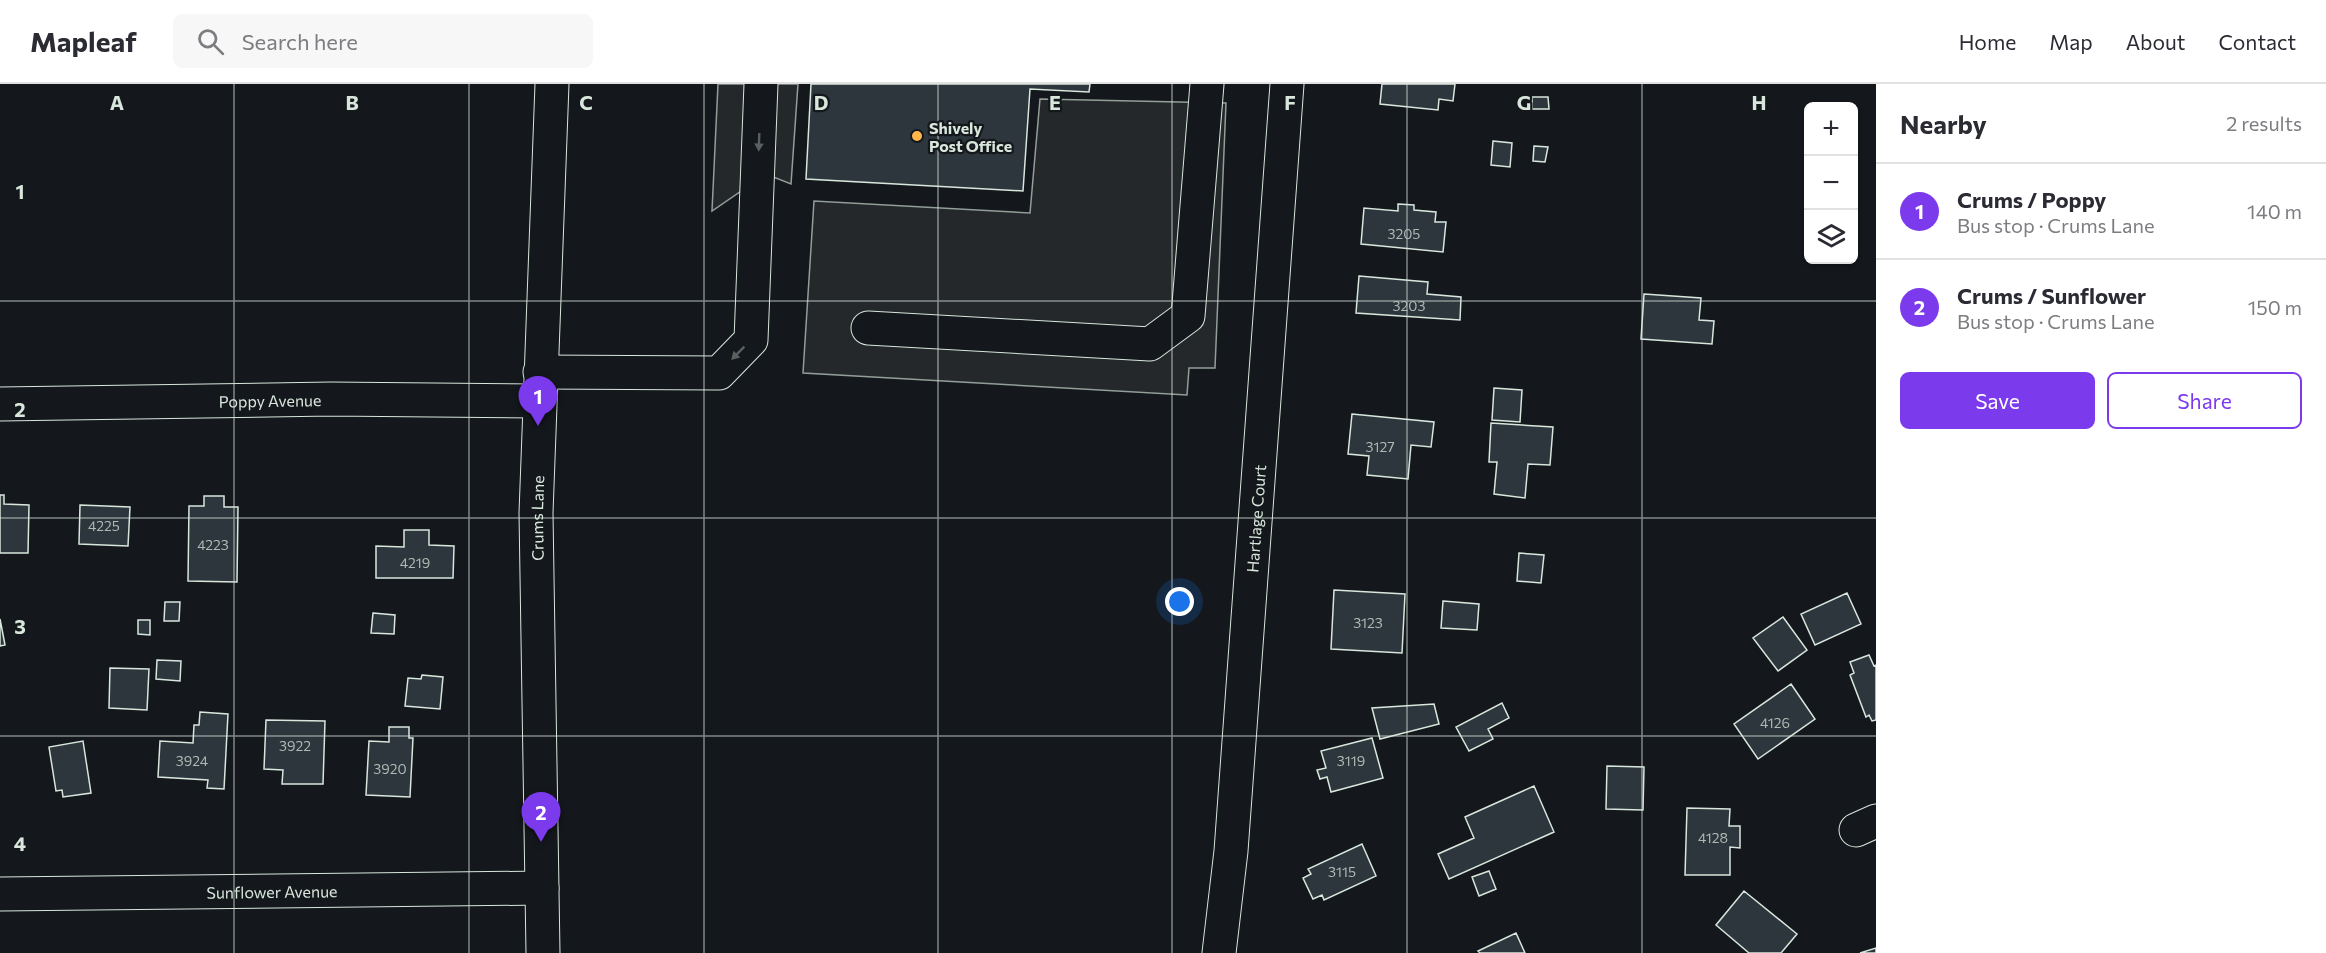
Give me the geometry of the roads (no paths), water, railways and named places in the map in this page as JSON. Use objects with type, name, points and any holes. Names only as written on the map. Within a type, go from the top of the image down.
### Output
[{"type":"street","name":"Crums Lane","points":[[543,953],[536,513],[552,84]]},
{"type":"street","name":"Poppy Avenue","points":[[0,404],[331,399],[539,387],[719,373],[751,340],[761,84]]},
{"type":"street","points":[[868,328],[1150,344],[1188,316],[1207,84]]},
{"type":"street","name":"Hartlage Court","points":[[1219,953],[1231,851],[1287,84]]},
{"type":"street","name":"Sunflower Avenue","points":[[0,894],[542,888]]},
{"type":"place","name":"Shively Post Office","points":[[917,136]]},
{"type":"place","name":"Crums / Poppy","points":[[538,426]]},
{"type":"place","name":"Crums / Sunflower","points":[[541,842]]}]
